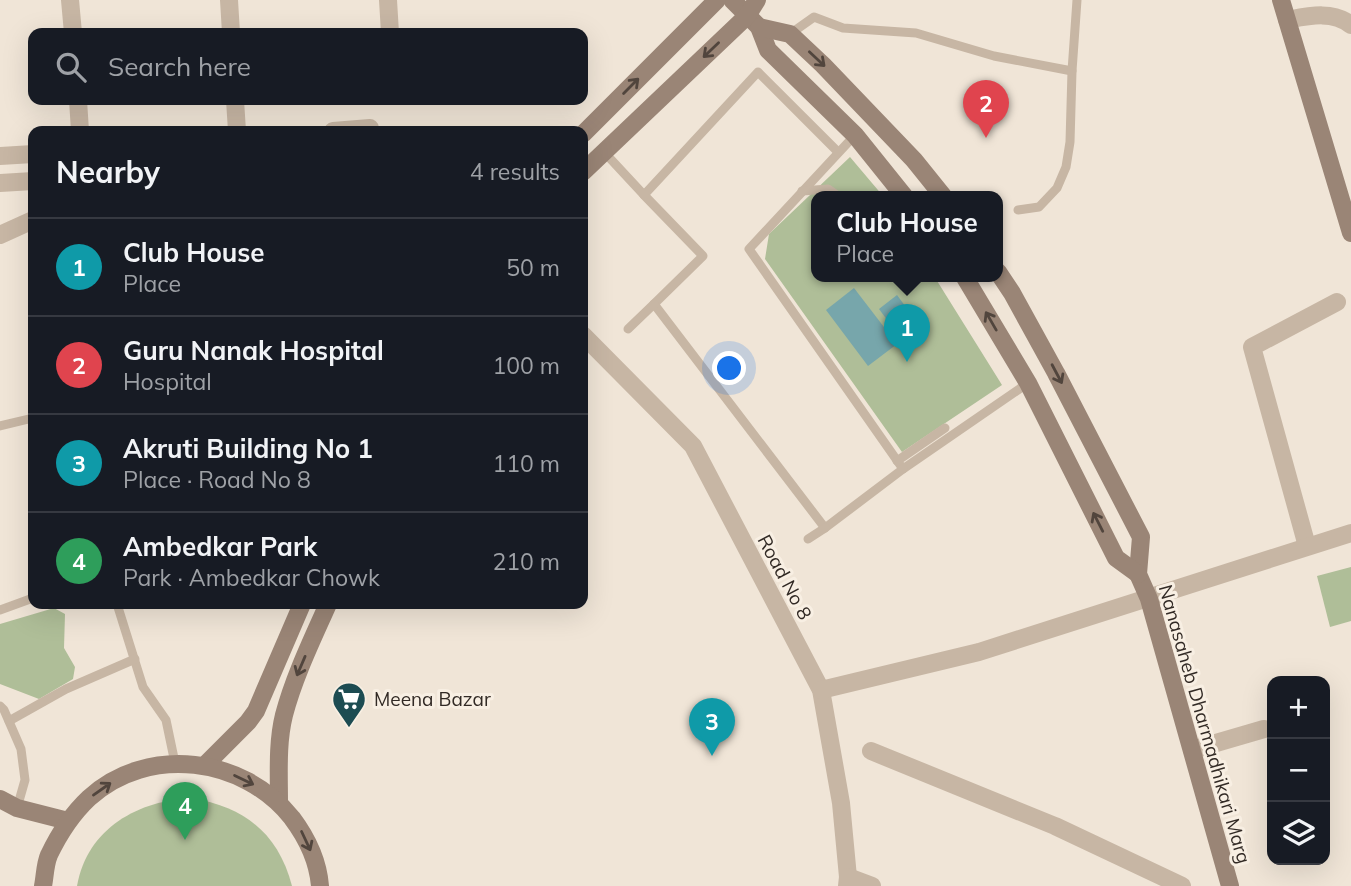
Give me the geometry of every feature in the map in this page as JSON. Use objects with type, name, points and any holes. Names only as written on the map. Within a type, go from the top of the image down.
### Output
[{"type":"street","points":[[70,0],[73,28]]},
{"type":"street","points":[[229,0],[231,28]]},
{"type":"street","points":[[387,0],[390,28]]},
{"type":"street","points":[[588,129],[717,0]]},
{"type":"street","points":[[732,0],[790,34],[907,152],[939,191]]},
{"type":"street","points":[[1281,0],[1351,233]]},
{"type":"street","points":[[755,14],[768,50],[855,135],[900,191]]},
{"type":"street","points":[[588,167],[755,14]]},
{"type":"street","points":[[1287,20],[1319,14],[1346,20],[1351,25]]},
{"type":"street","points":[[78,105],[80,126]]},
{"type":"street","points":[[235,105],[236,126]]},
{"type":"street","points":[[885,172],[907,152]]},
{"type":"street","points":[[0,156],[28,154]]},
{"type":"street","points":[[0,183],[28,181]]},
{"type":"street","points":[[0,235],[28,222]]},
{"type":"street","name":"Nanasaheb Dharmadhikari Marg","points":[[1003,280],[1092,440],[1141,537],[1138,574],[1149,599],[1230,886]]},
{"type":"street","name":"Nanasaheb Dharmadhikari Marg","points":[[968,282],[1028,383],[1116,558],[1138,574]]},
{"type":"street","points":[[1307,546],[1252,347],[1337,302]]},
{"type":"street","name":"Road No 8","points":[[588,340],[693,446],[821,690],[841,803],[847,881]]},
{"type":"street","points":[[1066,458],[1092,440]]},
{"type":"street","points":[[821,690],[979,652],[1351,533]]},
{"type":"street","points":[[205,765],[248,722],[268,685],[300,609]]},
{"type":"street","points":[[279,802],[280,739],[284,717],[326,609]]},
{"type":"street","points":[[268,685],[291,695]]},
{"type":"street","points":[[1192,750],[1264,729]]},
{"type":"street","points":[[870,751],[1055,826],[1182,886]]},
{"type":"street","points":[[43,886],[48,857],[68,821],[89,797],[115,780],[144,768],[175,763],[205,765],[245,778],[279,802],[304,835],[319,873],[320,886]]},
{"type":"street","points":[[0,799],[68,821]]},
{"type":"street","points":[[847,881],[872,886]]},
{"type":"lane","points":[[1018,210],[1040,206],[1056,188],[1066,167],[1070,142],[1077,0]]},
{"type":"lane","points":[[790,34],[814,17],[843,28],[916,33],[994,56],[1072,71]]},
{"type":"lane","points":[[644,195],[758,72],[838,152]]},
{"type":"lane","points":[[855,135],[749,248],[900,465]]},
{"type":"lane","points":[[604,153],[704,256],[628,329]]},
{"type":"lane","points":[[802,191],[831,191]]},
{"type":"lane","points":[[653,304],[825,528]]},
{"type":"lane","points":[[900,465],[1028,383]]},
{"type":"lane","points":[[0,426],[28,419]]},
{"type":"lane","points":[[808,539],[825,528],[945,428]]},
{"type":"lane","points":[[0,610],[28,600]]},
{"type":"lane","points":[[119,609],[143,687],[166,720],[175,763]]},
{"type":"lane","points":[[9,721],[66,689],[135,659]]},
{"type":"lane","points":[[0,706],[21,749],[25,780],[18,807]]},
{"type":"green space","points":[[850,157],[879,191],[814,191]]},
{"type":"green space","points":[[811,194],[811,282],[938,282],[1002,385],[902,452],[765,259],[769,234]]},
{"type":"green space","points":[[1351,567],[1351,621],[1330,627],[1317,576]]},
{"type":"green space","points":[[51,609],[65,614],[64,648],[75,667],[73,679],[39,699],[0,684],[0,624]]},
{"type":"green space","points":[[193,798],[228,809],[257,826],[278,851],[292,886],[77,886],[92,848],[104,833],[119,821],[154,804]]},
{"type":"water","points":[[854,288],[897,344],[868,366],[826,310]]},
{"type":"water","points":[[897,295],[914,318],[896,332],[879,309]]},
{"type":"place","name":"Guru Nanak Hospital","points":[[986,138]]},
{"type":"place","name":"Club House","points":[[907,362]]},
{"type":"place","name":"Meena Bazar","points":[[349,729]]},
{"type":"place","name":"Akruti Building No 1","points":[[712,756]]},
{"type":"place","name":"Ambedkar Park","points":[[185,840]]}]
